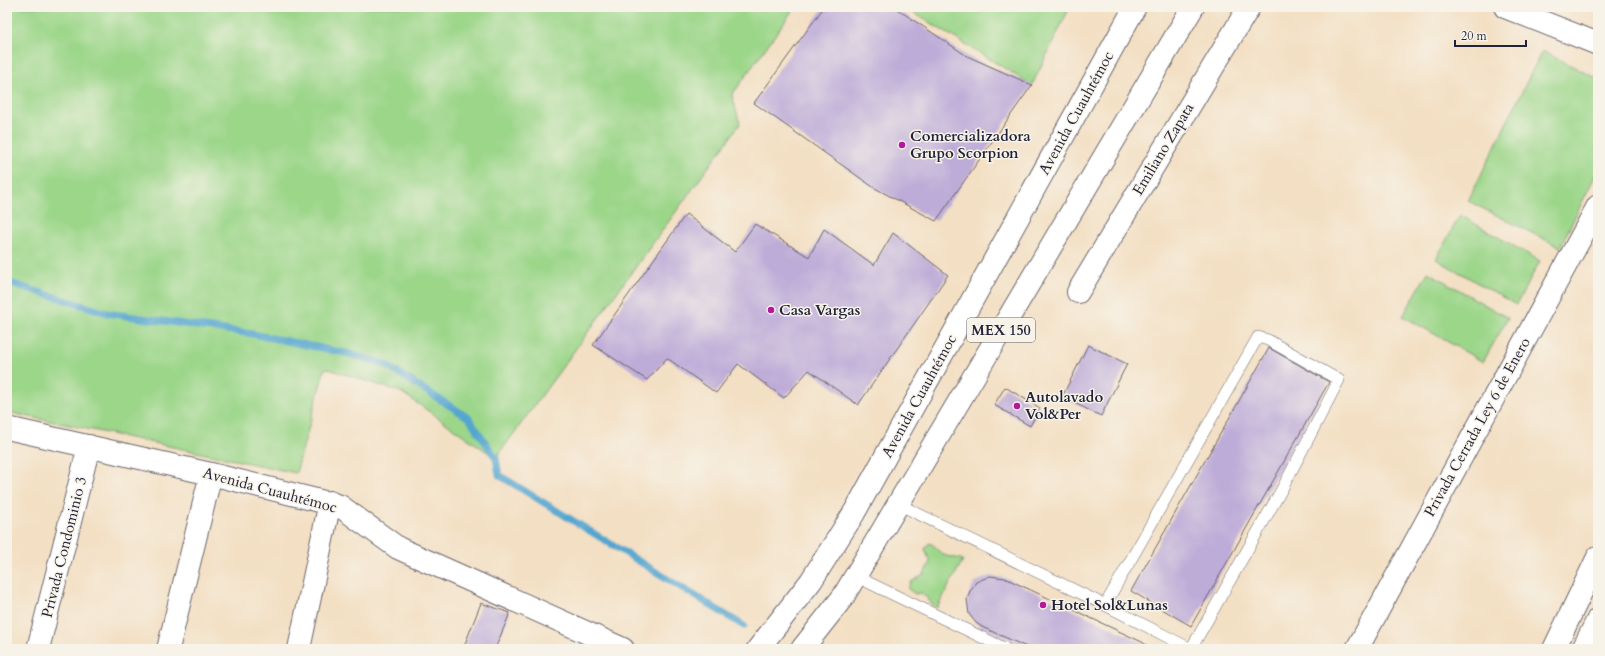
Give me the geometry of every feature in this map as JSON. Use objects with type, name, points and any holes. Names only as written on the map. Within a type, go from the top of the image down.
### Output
[{"type":"street","name":"Avenida Cuauhtémoc","points":[[758,649],[811,582],[854,513],[1135,7]]},
{"type":"street","name":"MEX 150","points":[[802,649],[842,597],[855,576],[1193,7]]},
{"type":"street","name":"Emiliano Zapata","points":[[1078,292],[1248,7]]},
{"type":"street","points":[[1505,7],[1598,44]]},
{"type":"street","name":"Privada Cerrada Ley 6 de Enero","points":[[1357,649],[1598,206]]},
{"type":"street","name":"Avenida Cuauhtémoc","points":[[7,428],[330,502],[340,506],[398,548],[623,649]]},
{"type":"street","name":"Privada Condominio 3","points":[[38,649],[89,446]]},
{"type":"street","points":[[168,649],[211,474]]},
{"type":"street","points":[[299,649],[330,502]]},
{"type":"street","points":[[1554,649],[1598,557]]},
{"type":"street","points":[[1583,649],[1598,619]]},
{"type":"lane","points":[[898,504],[1105,605],[1191,649],[1282,489],[1339,380],[1268,340],[1258,337],[1105,605]]},
{"type":"lane","points":[[855,576],[1006,649]]},
{"type":"green space","points":[[7,7],[795,7],[732,95],[740,124],[496,458],[401,392],[325,368],[296,473],[7,412]]},
{"type":"green space","points":[[904,7],[1070,7],[1032,85]]},
{"type":"green space","points":[[1542,51],[1598,79],[1598,170],[1560,247],[1468,201]]},
{"type":"green space","points":[[1460,215],[1540,261],[1516,305],[1436,259]]},
{"type":"green space","points":[[1428,272],[1508,318],[1483,362],[1403,316]]},
{"type":"green space","points":[[929,543],[935,546],[943,555],[963,560],[937,608],[922,593],[915,594],[908,589],[911,582],[924,574],[930,562],[925,549]]},
{"type":"building","name":"Comercializadora Grupo Scorpion","points":[[824,7],[894,7],[967,56],[1032,85],[936,221],[873,187],[754,103]]},
{"type":"building","name":"Casa Vargas","points":[[686,214],[735,252],[755,224],[809,257],[824,229],[874,265],[893,233],[948,275],[858,405],[809,370],[784,398],[738,364],[716,393],[667,358],[647,380],[593,345]]},
{"type":"building","points":[[1088,345],[1127,364],[1101,416],[1062,397]]},
{"type":"building","points":[[1269,348],[1329,382],[1191,626],[1131,591]]},
{"type":"building","name":"Autolavado Vol&Per","points":[[1005,387],[1040,408],[1030,426],[994,405]]},
{"type":"building","name":"Hotel Sol&Lunas","points":[[990,576],[1005,578],[1142,642],[1152,649],[1031,649],[982,627],[976,623],[969,614],[967,599],[976,582]]},
{"type":"building","points":[[481,603],[510,613],[495,649],[463,649]]},
{"type":"waterway","points":[[7,282],[107,313],[253,334],[350,354],[384,364],[469,418],[496,458],[499,475],[744,626]]},
{"type":"place","name":"Comercializadora Grupo Scorpion","points":[[902,145]]},
{"type":"place","name":"Casa Vargas","points":[[771,310]]},
{"type":"place","name":"Autolavado Vol&Per","points":[[1017,406]]},
{"type":"place","name":"Hotel Sol&Lunas","points":[[1043,605]]}]
